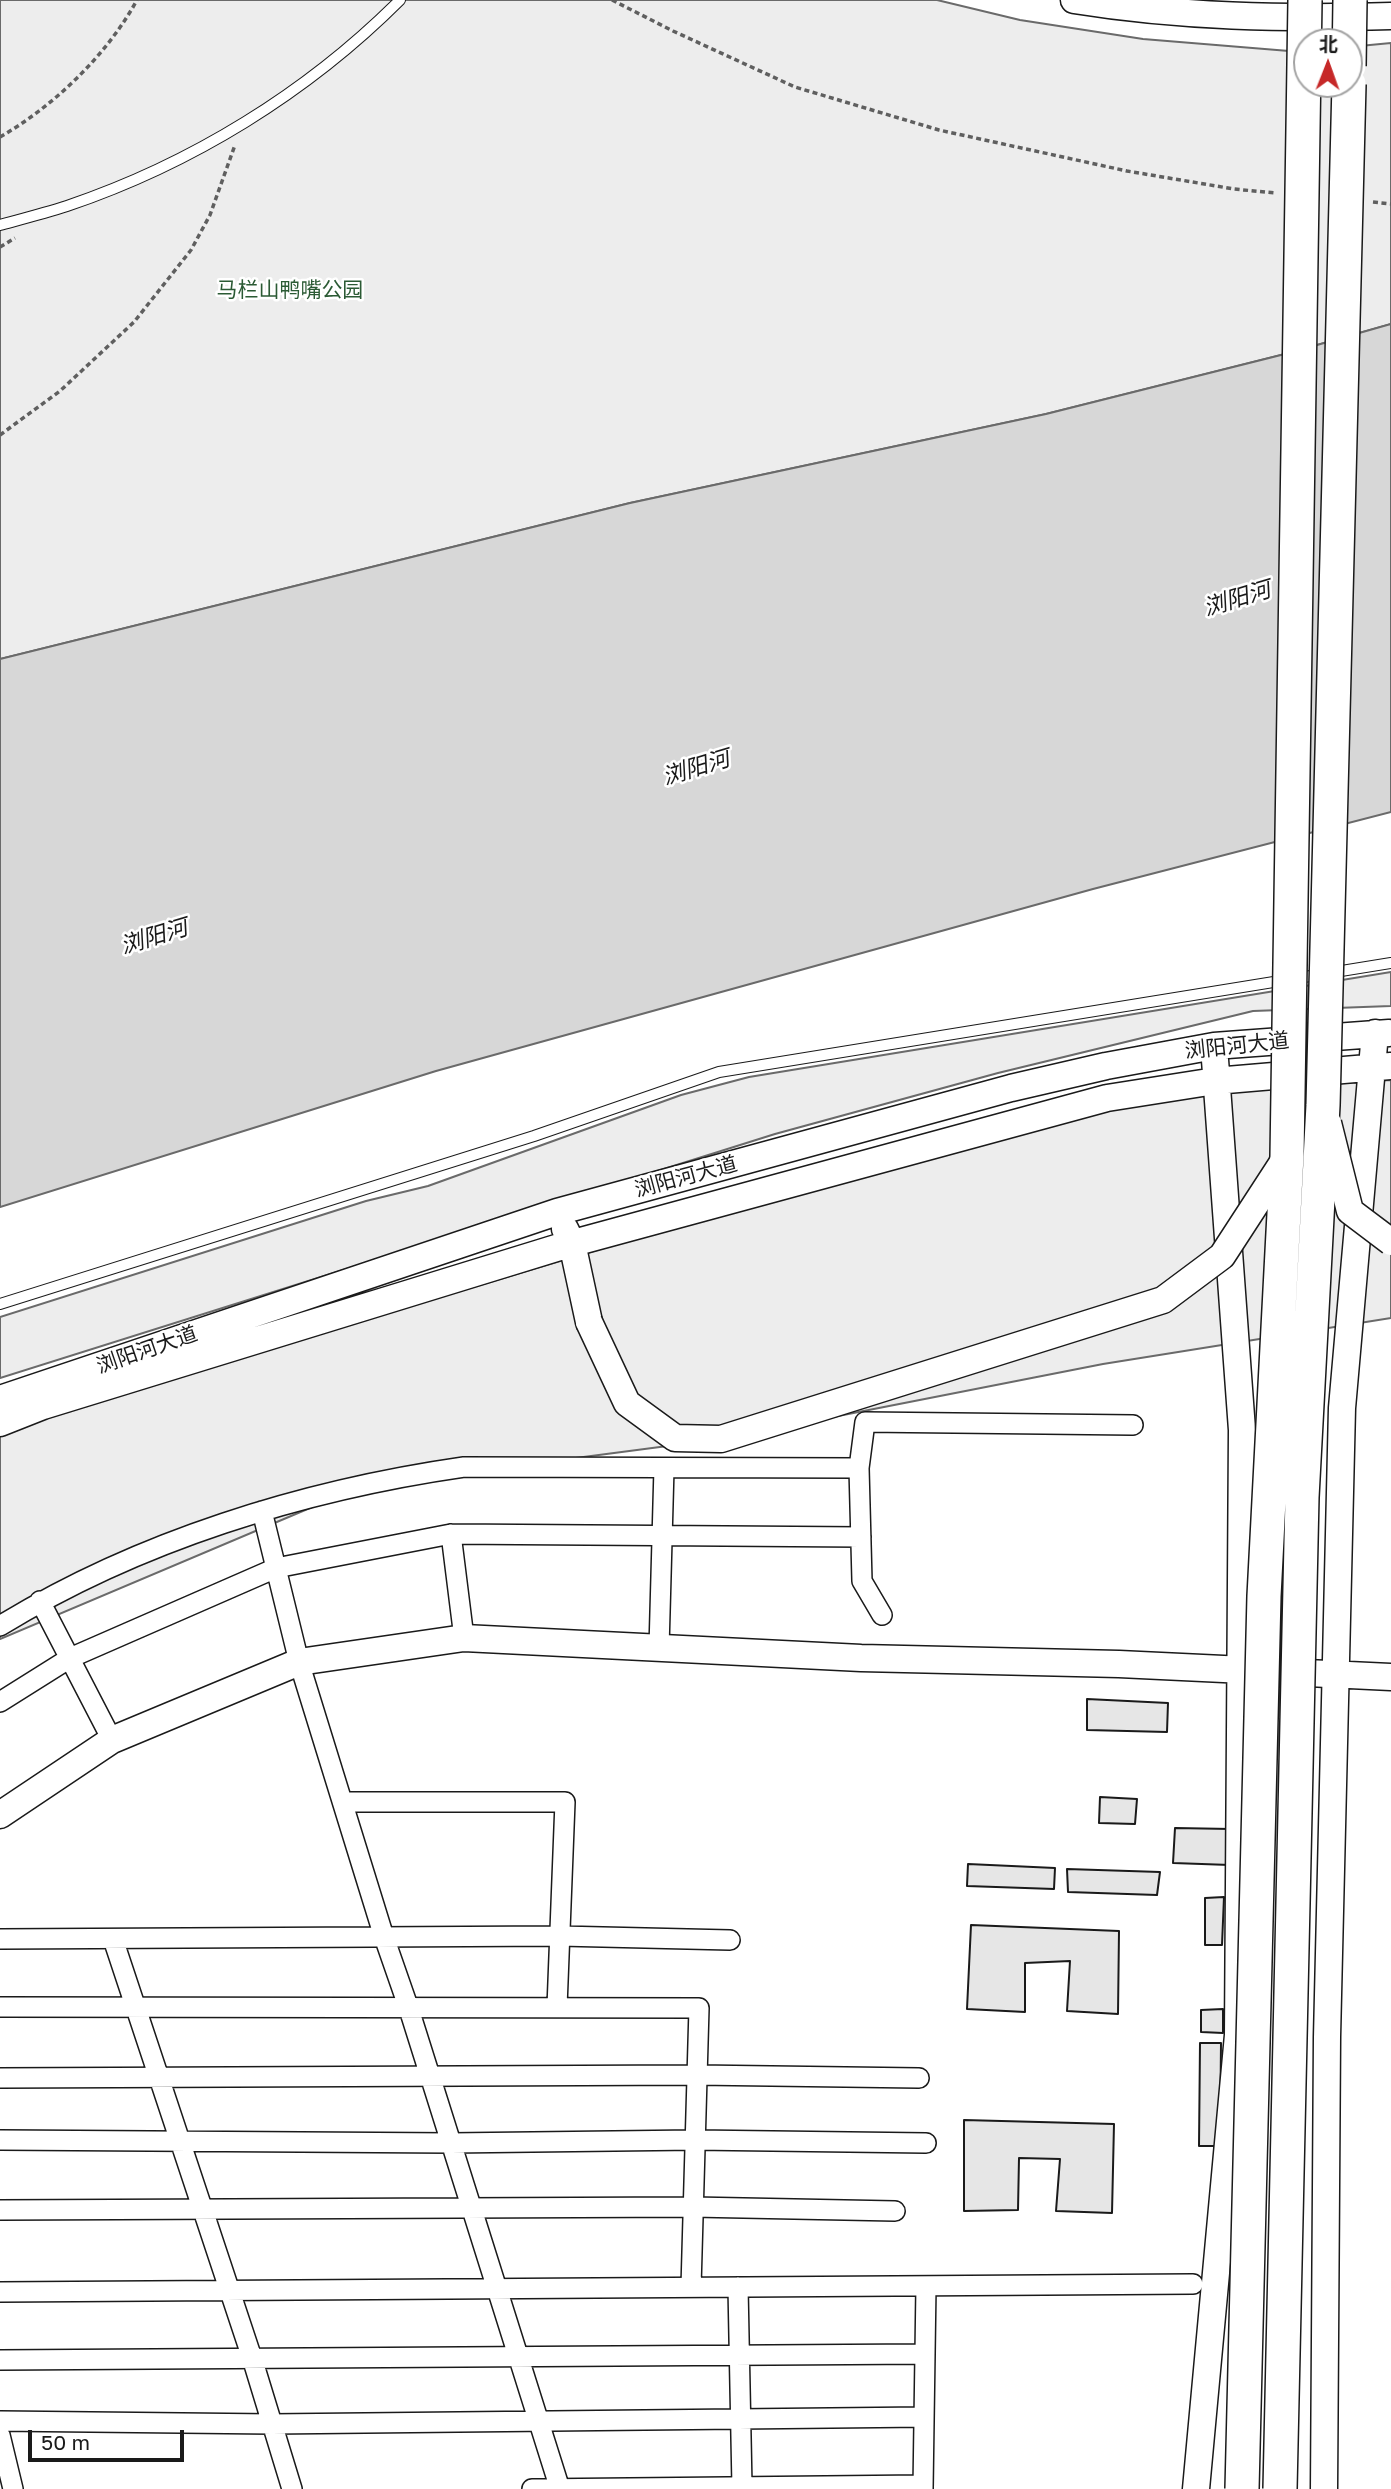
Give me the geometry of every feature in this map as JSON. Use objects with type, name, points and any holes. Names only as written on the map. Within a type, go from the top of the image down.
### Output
[{"type":"highway","points":[[1349,7],[1349,28]]},
{"type":"highway","points":[[1242,2489],[1264,1596],[1287,1156],[1301,105],[1349,7]]},
{"type":"highway","points":[[1280,2489],[1302,1497],[1323,1105],[1349,98]]},
{"type":"main road","points":[[1074,0],[1167,12],[1278,19],[1349,7]]},
{"type":"main road","points":[[1324,2489],[1327,2037],[1342,1408],[1383,1033]]},
{"type":"main road","name":"浏阳河大道","points":[[0,1399],[556,1212],[1011,1088],[1106,1066],[1214,1046],[1383,1033]]},
{"type":"main road","points":[[1196,2489],[1238,2035],[1242,1430],[1214,1046]]},
{"type":"main road","name":"浏阳河大道","points":[[0,1423],[43,1406],[572,1243],[1107,1098],[1215,1080],[1381,1066]]},
{"type":"main road","points":[[1323,1105],[1350,1211],[1391,1242]]},
{"type":"main road","points":[[556,1212],[572,1243],[589,1322],[627,1403],[675,1438],[721,1439],[1163,1300],[1222,1256],[1287,1156]]},
{"type":"main road","points":[[0,1815],[113,1740],[299,1662],[464,1638],[861,1658],[1119,1664],[1391,1677]]},
{"type":"street","points":[[882,1615],[862,1581],[859,1468],[865,1422],[1133,1425]]},
{"type":"street","points":[[0,1626],[40,1601],[185,1536],[262,1511],[405,1476],[464,1467],[859,1468]]},
{"type":"street","points":[[659,1648],[664,1468]]},
{"type":"street","points":[[262,1511],[299,1662],[560,2489]]},
{"type":"street","points":[[0,1702],[70,1658],[276,1568],[451,1534],[861,1537]]},
{"type":"street","points":[[451,1534],[464,1638]]},
{"type":"street","points":[[40,1601],[113,1740]]},
{"type":"street","points":[[344,1802],[565,1802],[557,2007]]},
{"type":"street","points":[[0,1939],[560,1936],[730,1940]]},
{"type":"street","points":[[113,1939],[252,2358],[292,2489]]},
{"type":"street","points":[[0,2007],[699,2008],[691,2287]]},
{"type":"street","points":[[0,2078],[697,2075],[919,2078]]},
{"type":"street","points":[[0,2140],[451,2143],[695,2140],[926,2143]]},
{"type":"street","points":[[0,2210],[693,2207],[895,2211]]},
{"type":"street","points":[[0,2292],[1193,2284]]},
{"type":"street","points":[[532,2489],[923,2487],[926,2286]]},
{"type":"street","points":[[738,2287],[742,2487]]},
{"type":"street","points":[[0,2360],[925,2354]]},
{"type":"street","points":[[0,2421],[539,2423],[924,2417]]},
{"type":"street","points":[[1,2440],[13,2489]]},
{"type":"lane","points":[[0,225],[67,206],[150,173],[243,123],[328,66],[400,0]]},
{"type":"lane","points":[[0,1304],[534,1136],[719,1072],[1391,963]]},
{"type":"path","points":[[0,137],[26,122],[83,71],[124,23],[137,0]]},
{"type":"path","points":[[612,0],[794,87],[939,130],[1126,171],[1234,189],[1286,194]]},
{"type":"path","points":[[0,435],[60,391],[134,322],[191,250],[210,215],[243,123]]},
{"type":"path","points":[[1365,201],[1391,204]]},
{"type":"shaded area","name":"马栏山鸭嘴公园","points":[[0,0],[937,0],[1020,20],[1143,39],[1289,51],[1293,58],[1293,98],[1363,98],[1363,46],[1391,43],[1391,324],[1289,353],[1046,414],[630,503],[0,659]]},
{"type":"shaded area","points":[[1391,972],[1391,1006],[1253,1011],[998,1073],[775,1134],[0,1378],[0,1317],[366,1201],[428,1186],[681,1095],[749,1077]]},
{"type":"shaded area","points":[[1391,1080],[1391,1318],[1103,1364],[721,1439],[362,1486],[0,1639],[0,1428],[1107,1098]]},
{"type":"water","name":"浏阳河","points":[[1391,324],[1391,812],[1093,889],[436,1071],[0,1207],[0,659],[630,503],[1046,414],[1289,353]]},
{"type":"building","points":[[1087,1699],[1168,1703],[1167,1732],[1087,1730]]},
{"type":"building","points":[[1100,1797],[1137,1799],[1135,1824],[1099,1823]]},
{"type":"building","points":[[1175,1828],[1231,1829],[1230,1865],[1173,1863]]},
{"type":"building","points":[[968,1864],[1055,1868],[1054,1889],[967,1886]]},
{"type":"building","points":[[1067,1869],[1160,1872],[1157,1895],[1068,1892]]},
{"type":"building","points":[[1224,1897],[1222,1945],[1205,1945],[1205,1898]]},
{"type":"building","points":[[971,1925],[1119,1931],[1118,2014],[1067,2011],[1070,1961],[1025,1963],[1025,2012],[967,2009]]},
{"type":"building","points":[[1223,2009],[1223,2033],[1201,2032],[1201,2010]]},
{"type":"building","points":[[1200,2043],[1221,2043],[1220,2146],[1199,2146]]},
{"type":"building","points":[[964,2120],[1114,2124],[1112,2213],[1056,2211],[1060,2159],[1019,2158],[1018,2210],[964,2211]]}]
